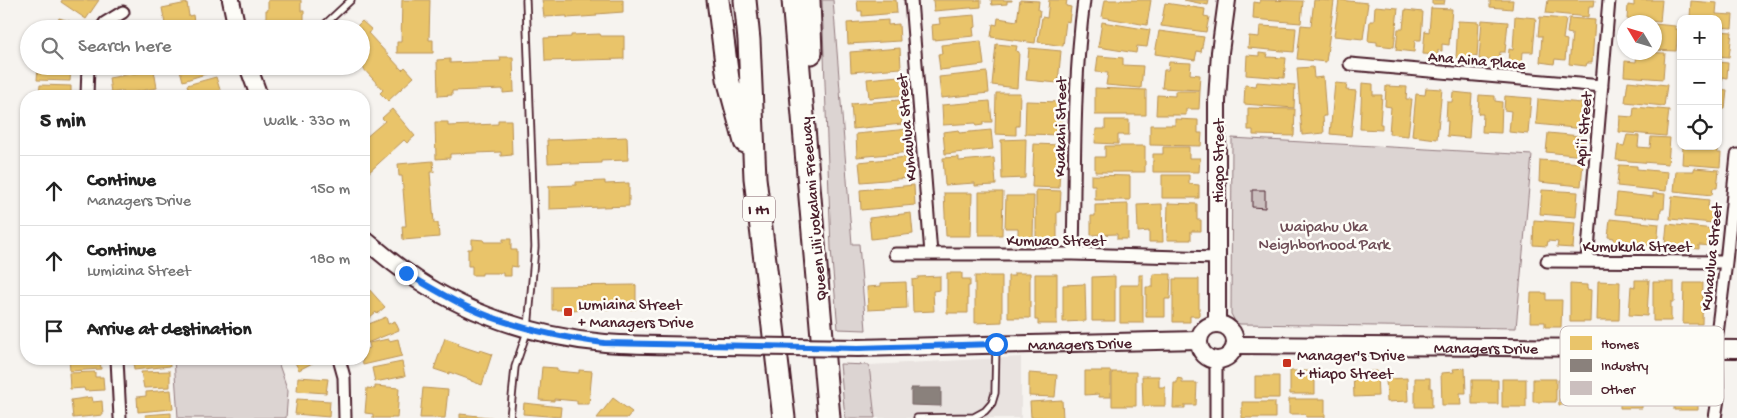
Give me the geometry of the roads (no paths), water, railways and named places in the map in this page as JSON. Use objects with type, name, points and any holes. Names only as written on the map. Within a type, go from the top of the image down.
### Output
[{"type":"highway","points":[[718,0],[728,79],[755,178]]},
{"type":"highway","name":"I H1","points":[[745,0],[755,178],[784,418]]},
{"type":"highway","name":"Queen Liliʻuokalani Freeway","points":[[793,0],[829,418]]},
{"type":"highway","points":[[805,138],[812,67],[809,0]]},
{"type":"street","points":[[231,0],[235,20]]},
{"type":"street","name":"Kuhaulua Street","points":[[911,0],[931,254]]},
{"type":"street","name":"Kuakahi Street","points":[[1073,254],[1077,54],[1084,0]]},
{"type":"street","name":"Hiapo Street","points":[[1217,323],[1217,101],[1220,52],[1227,0]]},
{"type":"street","name":"Apiʻi Street","points":[[1588,261],[1609,0]]},
{"type":"street","points":[[110,20],[123,12]]},
{"type":"street","name":"Ana Aina Place","points":[[1350,64],[1602,86]]},
{"type":"street","points":[[87,90],[88,75]]},
{"type":"street","points":[[252,75],[258,90]]},
{"type":"street","name":"Kuhaulua Street","points":[[1719,326],[1735,204],[1737,155]]},
{"type":"street","name":"Managers Drive","points":[[370,244],[406,273],[467,307],[528,329],[576,340],[641,345],[858,348],[1198,340]]},
{"type":"street","name":"Kumuao Street","points":[[895,254],[1073,254],[1217,258]]},
{"type":"street","name":"Kumukula Street","points":[[1547,261],[1726,262]]},
{"type":"street","points":[[1217,323],[1231,330],[1235,345],[1230,354],[1216,360],[1210,359],[1201,352],[1198,340],[1202,330],[1217,323]]},
{"type":"street","name":"Managers Drive","points":[[1235,345],[1560,343]]},
{"type":"street","name":"Managers Drive","points":[[1724,344],[1737,349]]},
{"type":"street","points":[[1216,360],[1216,418]]},
{"type":"street","points":[[116,365],[120,418]]},
{"type":"street","points":[[341,365],[344,377],[344,418]]},
{"type":"lane","points":[[330,20],[351,0]]},
{"type":"lane","points":[[510,418],[515,367],[528,329],[535,247],[526,0]]},
{"type":"lane","points":[[917,418],[974,417],[985,411],[992,403],[996,393],[996,344]]},
{"type":"place","name":"Lumiaina Street + Managers Drive","points":[[568,312]]},
{"type":"place","name":"Manager's Drive + Hiapo Street","points":[[1287,363]]},
{"type":"park label","name":"Waipahu Uka Neighborhood Park","points":[[1324,234]]}]
